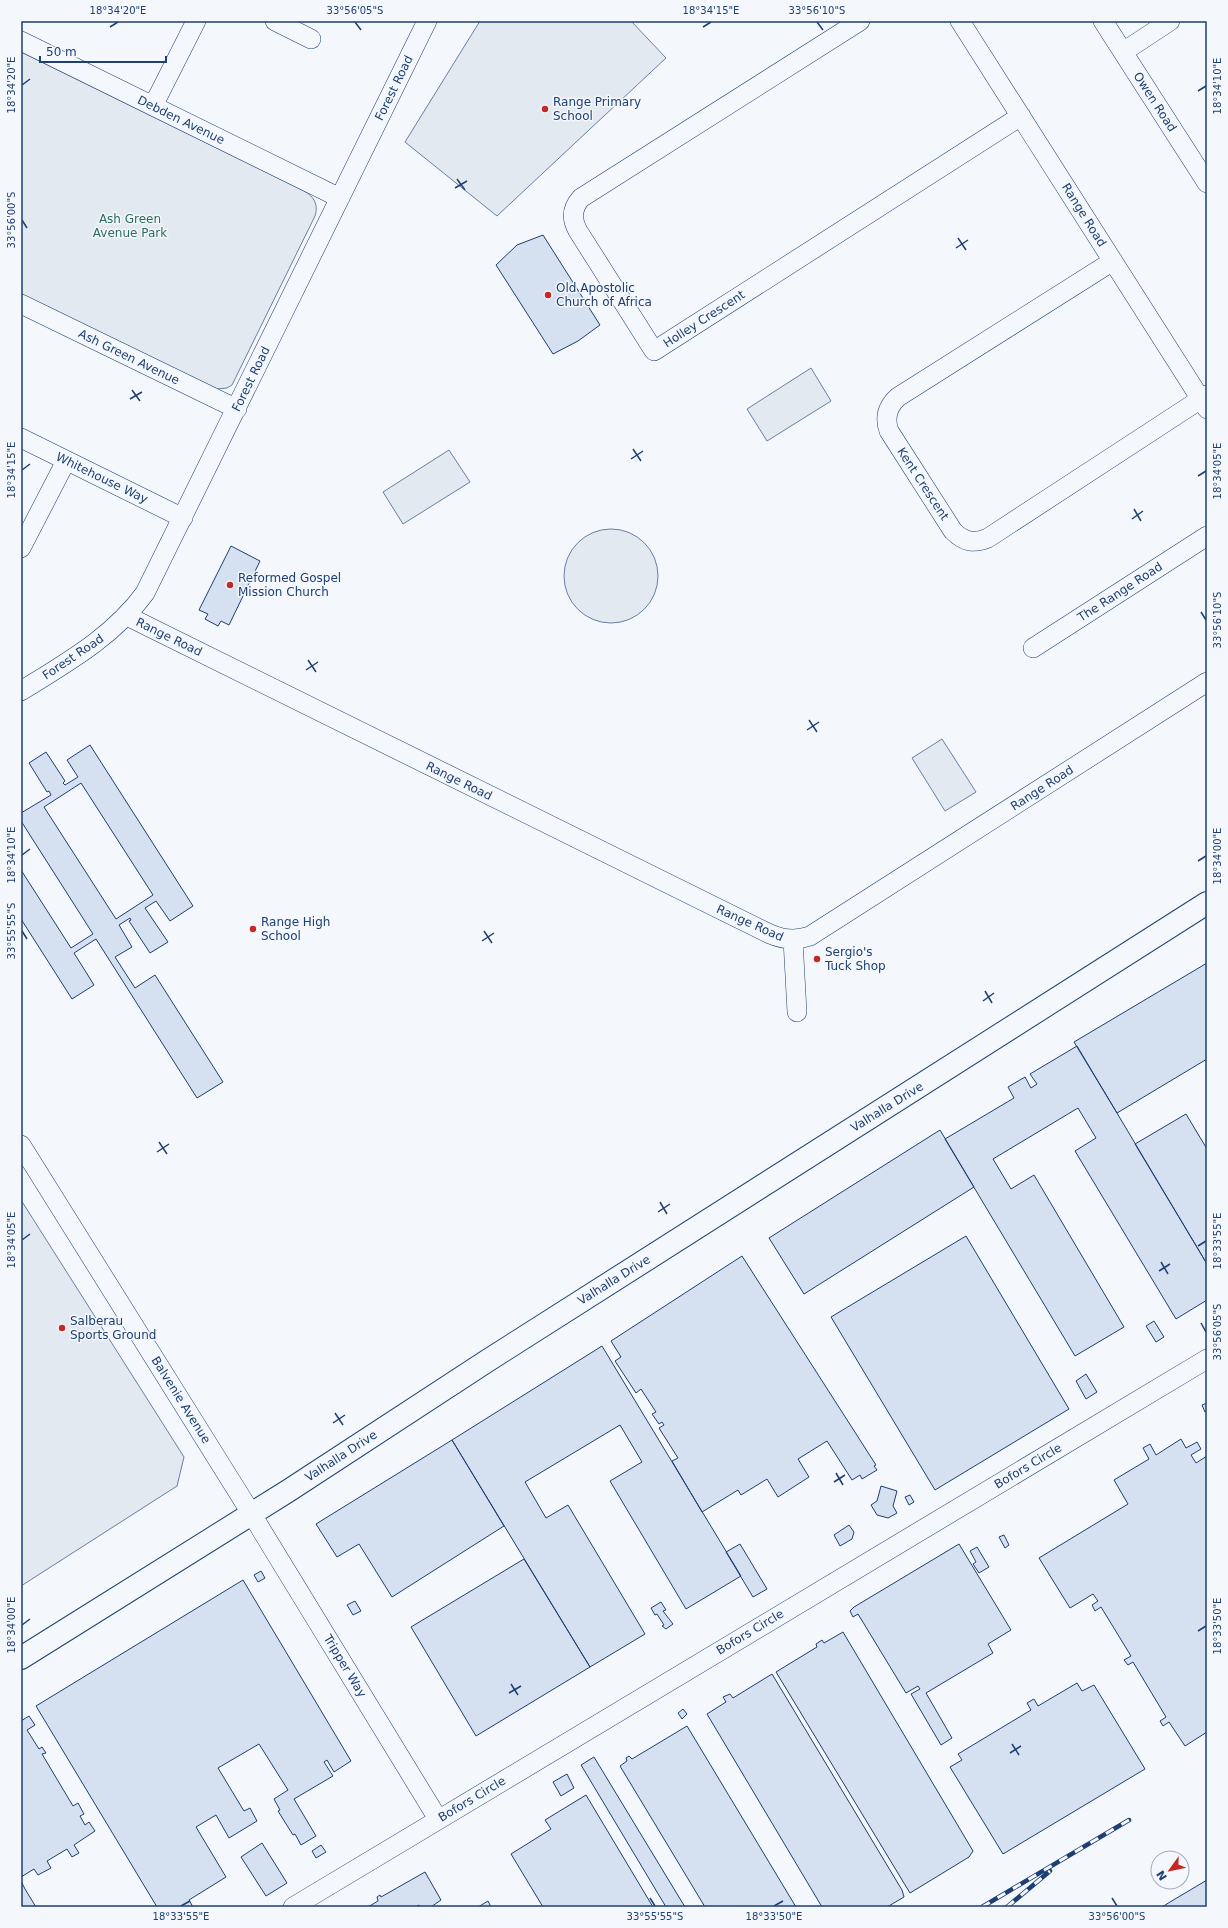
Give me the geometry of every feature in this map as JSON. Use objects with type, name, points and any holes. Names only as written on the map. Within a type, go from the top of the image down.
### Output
[{"type":"main road","name":"Valhalla Drive","points":[[21,1658],[1207,903]]},
{"type":"street","points":[[153,106],[196,21]]},
{"type":"street","points":[[275,21],[311,38]]},
{"type":"street","name":"Forest Road","points":[[21,691],[97,643],[127,616],[145,593],[427,21]]},
{"type":"street","name":"Holley Crescent","points":[[860,21],[581,198],[577,203],[573,216],[578,231],[654,351],[1021,116]]},
{"type":"street","name":"Range Road","points":[[960,21],[1113,261],[1205,401]]},
{"type":"street","name":"Owen Road","points":[[1103,21],[1207,182]]},
{"type":"street","points":[[1122,52],[1170,21]]},
{"type":"street","name":"Debden Avenue","points":[[21,41],[340,198]]},
{"type":"street","name":"Kent Crescent","points":[[1113,261],[893,402],[887,415],[887,426],[953,532],[966,540],[981,541],[1205,401]]},
{"type":"street","name":"Ash Green Avenue","points":[[21,304],[237,409]]},
{"type":"street","name":"Whitehouse Way","points":[[21,438],[183,518]]},
{"type":"street","points":[[21,548],[66,461]]},
{"type":"street","name":"The Range Road","points":[[1033,648],[1207,536]]},
{"type":"street","name":"Range Road","points":[[127,616],[770,934],[781,939],[793,940],[810,936],[1207,682]]},
{"type":"street","name":"Range Road","points":[[793,940],[798,1012]]},
{"type":"street","name":"Balvenie Avenue","points":[[21,1145],[251,1513]]},
{"type":"street","name":"Bofors Circle","points":[[293,1907],[1207,1359]]},
{"type":"street","name":"Tripper Way","points":[[251,1513],[438,1819]]},
{"type":"green space","points":[[480,21],[631,21],[666,58],[497,216],[405,142]]},
{"type":"green space","name":"Ash Green Avenue Park","points":[[21,52],[302,190],[309,194],[314,200],[316,204],[315,216],[232,385],[227,388],[217,389],[21,294]]},
{"type":"green space","points":[[811,368],[831,401],[767,441],[747,409]]},
{"type":"green space","points":[[449,450],[470,482],[403,524],[383,492]]},
{"type":"green space","points":[[611,529],[629,532],[645,542],[655,558],[658,576],[655,594],[645,610],[629,620],[611,623],[593,620],[577,610],[567,594],[564,576],[567,558],[577,542],[593,532]]},
{"type":"green space","points":[[942,739],[976,792],[945,811],[912,758]]},
{"type":"green space","name":"Salberau Sports Ground","points":[[21,1200],[184,1457],[177,1486],[21,1586]]},
{"type":"building","name":"Old Apostolic Church of Africa","points":[[543,235],[600,325],[578,341],[553,354],[496,265],[517,245]]},
{"type":"building","name":"Reformed Gospel Mission Church","points":[[231,546],[260,561],[229,625],[221,621],[218,626],[205,619],[208,614],[199,610]]},
{"type":"building","points":[[90,745],[193,906],[170,921],[156,901],[145,908],[168,942],[150,953],[129,921],[131,920],[130,918],[119,925],[132,947],[115,957],[135,988],[155,975],[223,1082],[197,1098],[96,939],[74,953],[94,985],[72,999],[21,919],[21,870],[71,948],[93,934],[21,821],[21,813],[51,795],[49,791],[47,792],[29,763],[46,752],[65,781],[63,783],[65,785],[78,777],[67,760]],"holes":[[[81,783],[153,895],[116,919],[44,807]]]},
{"type":"building","points":[[1207,963],[1207,1059],[1117,1113],[1074,1042]]},
{"type":"building","points":[[1077,1046],[1207,1264],[1207,1300],[1176,1319],[1075,1151],[1096,1138],[1078,1108],[993,1159],[1011,1189],[1034,1175],[1124,1327],[1075,1356],[945,1139],[1014,1098],[1008,1087],[1025,1077],[1031,1088],[1037,1084],[1030,1074]]},
{"type":"building","points":[[1186,1114],[1207,1149],[1207,1264],[1135,1144]]},
{"type":"building","points":[[940,1130],[974,1187],[804,1294],[769,1238]]},
{"type":"building","points":[[966,1236],[1069,1409],[935,1490],[831,1317]]},
{"type":"building","points":[[742,1256],[876,1465],[874,1466],[877,1470],[862,1479],[860,1475],[852,1480],[827,1441],[798,1459],[809,1477],[778,1497],[767,1479],[741,1495],[738,1490],[702,1512],[672,1461],[678,1458],[659,1428],[664,1425],[662,1422],[659,1424],[652,1414],[656,1412],[641,1389],[636,1393],[615,1361],[621,1357],[611,1341]]},
{"type":"building","points":[[1154,1321],[1164,1337],[1156,1342],[1146,1326]]},
{"type":"building","points":[[602,1346],[741,1576],[686,1609],[610,1481],[642,1462],[620,1425],[525,1482],[546,1518],[568,1505],[645,1634],[590,1667],[452,1440]]},
{"type":"building","points":[[1086,1374],[1097,1392],[1086,1399],[1076,1381]]},
{"type":"building","points":[[1207,1403],[1207,1410],[1205,1412],[1202,1405]]},
{"type":"building","points":[[1181,1439],[1186,1448],[1197,1442],[1201,1449],[1191,1455],[1196,1463],[1207,1456],[1207,1732],[1185,1746],[1169,1722],[1163,1726],[1160,1721],[1166,1717],[1133,1662],[1128,1665],[1124,1660],[1131,1656],[1101,1607],[1095,1611],[1092,1605],[1098,1601],[1093,1594],[1070,1608],[1039,1558],[1128,1504],[1114,1480],[1149,1459],[1143,1448],[1150,1444],[1156,1455]]},
{"type":"building","points":[[452,1440],[504,1526],[392,1597],[359,1544],[337,1557],[316,1524]]},
{"type":"building","points":[[881,1486],[897,1491],[893,1506],[897,1513],[888,1518],[877,1515],[871,1505],[877,1501]]},
{"type":"building","points":[[910,1495],[914,1502],[909,1505],[905,1497]]},
{"type":"building","points":[[849,1525],[854,1532],[852,1539],[840,1546],[834,1535]]},
{"type":"building","points":[[1004,1535],[1009,1545],[1005,1548],[999,1537]]},
{"type":"building","points":[[740,1544],[767,1589],[753,1597],[726,1552]]},
{"type":"building","points":[[959,1544],[1011,1630],[988,1644],[993,1653],[926,1693],[952,1738],[941,1745],[911,1694],[920,1689],[918,1686],[906,1693],[858,1614],[853,1617],[850,1611],[854,1607]]},
{"type":"building","points":[[977,1547],[989,1567],[979,1573],[973,1564],[976,1562],[970,1551]]},
{"type":"building","points":[[524,1559],[590,1667],[476,1736],[411,1627]]},
{"type":"building","points":[[261,1571],[265,1578],[258,1582],[254,1575]]},
{"type":"building","points":[[243,1580],[351,1761],[334,1772],[327,1760],[324,1762],[333,1776],[294,1799],[316,1836],[301,1845],[278,1811],[280,1810],[274,1799],[288,1790],[259,1744],[218,1768],[244,1811],[250,1808],[257,1821],[229,1838],[216,1815],[196,1827],[226,1877],[189,1900],[193,1907],[157,1907],[36,1706]]},
{"type":"building","points":[[355,1601],[361,1611],[353,1615],[347,1605]]},
{"type":"building","points":[[661,1602],[666,1610],[663,1611],[673,1624],[666,1629],[662,1626],[664,1625],[651,1608]]},
{"type":"building","points":[[843,1632],[973,1851],[969,1857],[910,1893],[776,1672],[817,1647],[816,1644],[822,1640],[824,1643]]},
{"type":"building","points":[[772,1674],[902,1890],[904,1897],[887,1907],[822,1907],[707,1714],[726,1702],[723,1697],[730,1694],[733,1698]]},
{"type":"building","points":[[1077,1683],[1082,1691],[1094,1685],[1145,1769],[1003,1854],[950,1767],[962,1760],[958,1754],[1031,1710],[1027,1703],[1034,1699],[1038,1706]]},
{"type":"building","points":[[683,1709],[687,1714],[682,1719],[678,1713]]},
{"type":"building","points":[[29,1716],[35,1725],[27,1730],[39,1749],[42,1747],[46,1753],[42,1754],[73,1806],[78,1803],[84,1814],[80,1816],[85,1825],[89,1822],[95,1831],[74,1845],[79,1853],[72,1857],[67,1849],[47,1861],[51,1868],[38,1875],[34,1869],[21,1877],[21,1721]]},
{"type":"building","points":[[687,1726],[796,1907],[705,1907],[620,1766],[627,1761],[626,1758],[629,1756],[632,1759]]},
{"type":"building","points":[[594,1757],[685,1907],[666,1907],[581,1765]]},
{"type":"building","points":[[567,1774],[574,1788],[561,1796],[553,1782]]},
{"type":"building","points":[[586,1795],[653,1907],[543,1907],[511,1854],[551,1829],[545,1820]]},
{"type":"building","points":[[262,1843],[287,1883],[266,1896],[241,1857]]},
{"type":"building","points":[[321,1845],[326,1852],[316,1858],[312,1851]]},
{"type":"building","points":[[425,1872],[441,1900],[431,1907],[420,1907],[419,1905],[416,1907],[368,1907],[378,1901],[377,1897],[380,1895],[381,1897]]},
{"type":"building","points":[[1207,1880],[1207,1907],[1162,1907],[1170,1902]]},
{"type":"building","points":[[21,1881],[25,1889],[36,1907],[21,1907]]},
{"type":"building","points":[[488,1901],[491,1907],[478,1907]]},
{"type":"railway","points":[[982,1907],[1129,1820]]},
{"type":"railway","points":[[1007,1907],[1050,1871]]},
{"type":"place","name":"Range Primary School","points":[[545,109]]},
{"type":"place","name":"Old Apostolic Church of Africa","points":[[548,295]]},
{"type":"place","name":"Reformed Gospel Mission Church","points":[[230,585]]},
{"type":"place","name":"Range High School","points":[[253,929]]},
{"type":"place","name":"Sergio's Tuck Shop","points":[[817,959]]},
{"type":"place","name":"Salberau Sports Ground","points":[[62,1328]]}]
